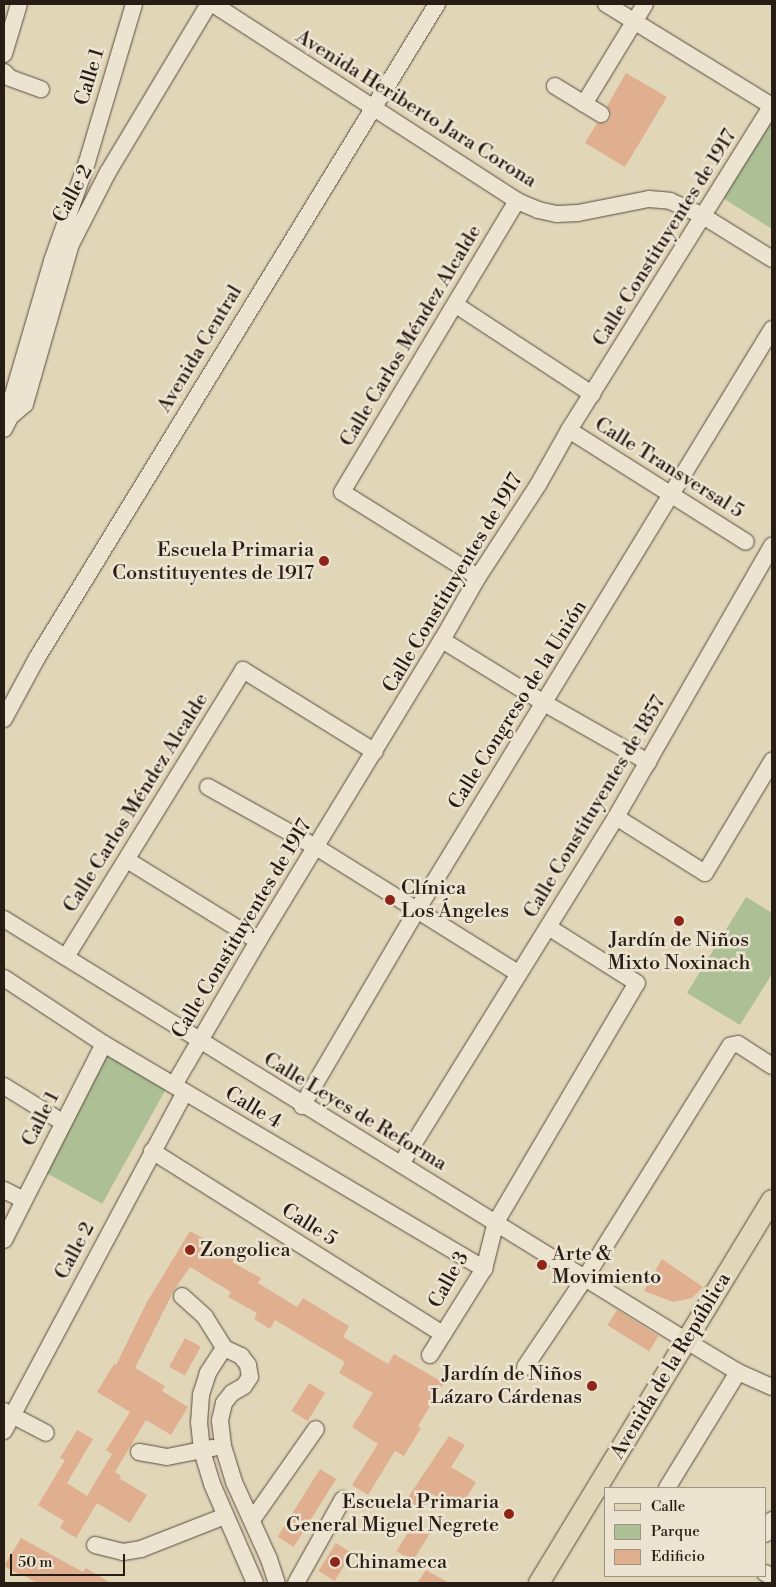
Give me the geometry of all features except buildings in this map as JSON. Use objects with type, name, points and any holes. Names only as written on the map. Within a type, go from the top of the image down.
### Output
[{"type":"main road","name":"Avenida de la República","points":[[540,1583],[685,1340],[772,1200]]},
{"type":"street","points":[[4,54],[19,4]]},
{"type":"street","name":"Calle 1","points":[[87,162],[134,4]]},
{"type":"street","name":"Calle 2","points":[[7,423],[25,404],[71,244],[108,172],[211,4]]},
{"type":"street","name":"Avenida Heriberto Jara Corona","points":[[211,4],[517,201],[538,210],[558,214],[578,213],[648,199],[670,201],[703,216],[772,259]]},
{"type":"street","name":"Avenida Central","points":[[4,719],[37,658],[437,4]]},
{"type":"street","points":[[606,4],[772,105]]},
{"type":"street","points":[[584,104],[645,4]]},
{"type":"street","points":[[4,72],[10,78],[41,89]]},
{"type":"street","points":[[555,86],[601,114]]},
{"type":"street","name":"Calle Constituyentes de 1917","points":[[179,1089],[199,1041],[258,941],[375,752],[478,577],[538,485],[569,430],[772,105]]},
{"type":"street","points":[[87,162],[108,172]]},
{"type":"street","name":"Calle 2","points":[[7,423],[12,398],[52,262],[87,162]]},
{"type":"street","name":"Calle Carlos Méndez Alcalde","points":[[478,577],[342,492],[517,201]]},
{"type":"street","points":[[456,305],[592,394]]},
{"type":"street","name":"Calle Congreso de la Unión","points":[[302,1106],[417,910],[673,495],[772,329]]},
{"type":"street","name":"Calle Transversal 5","points":[[569,430],[746,542]]},
{"type":"street","name":"Calle Constituyentes de 1857","points":[[401,1164],[616,817],[772,546]]},
{"type":"street","points":[[442,640],[544,703],[648,762]]},
{"type":"street","name":"Calle Carlos Méndez Alcalde","points":[[66,958],[243,670],[375,752]]},
{"type":"street","points":[[616,817],[705,872],[772,761]]},
{"type":"street","points":[[208,787],[316,847],[519,974]]},
{"type":"street","points":[[127,860],[258,941]]},
{"type":"street","name":"Calle Leyes de Reforma","points":[[4,919],[302,1106],[496,1222],[685,1340],[738,1372],[772,1387]]},
{"type":"street","name":"Calle 3","points":[[430,1355],[484,1269],[496,1222],[637,983],[548,927]]},
{"type":"street","name":"Calle 4","points":[[4,978],[104,1044],[484,1269]]},
{"type":"street","name":"Calle 1","points":[[4,1240],[104,1044]]},
{"type":"street","points":[[525,1367],[585,1278],[730,1046],[738,1044],[772,1066]]},
{"type":"street","points":[[4,1086],[64,1123]]},
{"type":"street","name":"Calle 2","points":[[4,1432],[8,1413],[152,1151],[179,1089]]},
{"type":"street","name":"Calle 5","points":[[152,1151],[443,1334]]},
{"type":"street","points":[[4,1190],[24,1200]]},
{"type":"street","points":[[182,1296],[205,1317],[224,1348],[240,1356],[248,1365],[250,1377],[244,1386],[232,1393],[224,1403],[220,1421],[223,1446],[234,1482],[278,1583]]},
{"type":"street","points":[[224,1348],[208,1373],[201,1395],[199,1422],[202,1451],[212,1484],[255,1583]]},
{"type":"street","points":[[668,1487],[738,1372]]},
{"type":"street","points":[[8,1413],[46,1433]]},
{"type":"street","points":[[252,1520],[316,1429]]},
{"type":"street","points":[[139,1452],[167,1457],[223,1446]]},
{"type":"street","points":[[296,1583],[343,1499]]},
{"type":"street","points":[[95,1546],[123,1552],[141,1549],[225,1516]]},
{"type":"street","points":[[766,1532],[772,1520]]},
{"type":"green space","points":[[772,119],[772,229],[723,198]]},
{"type":"green space","points":[[746,897],[772,913],[772,974],[740,1025],[687,993]]},
{"type":"green space","points":[[108,1047],[170,1081],[102,1204],[40,1169]]},
{"type":"place","name":"Escuela Primaria Constituyentes de 1917","points":[[324,561]]},
{"type":"place","name":"Clínica Los Ángeles","points":[[390,900]]},
{"type":"place","name":"Jardín de Niños Mixto Noxinach","points":[[679,921]]},
{"type":"place","name":"Zongolica","points":[[190,1250]]},
{"type":"place","name":"Arte & Movimiento","points":[[542,1265]]},
{"type":"place","name":"Jardín de Niños Lázaro Cárdenas","points":[[592,1386]]},
{"type":"place","name":"Escuela Primaria General Miguel Negrete","points":[[509,1514]]},
{"type":"place","name":"Chinameca","points":[[335,1562]]}]
